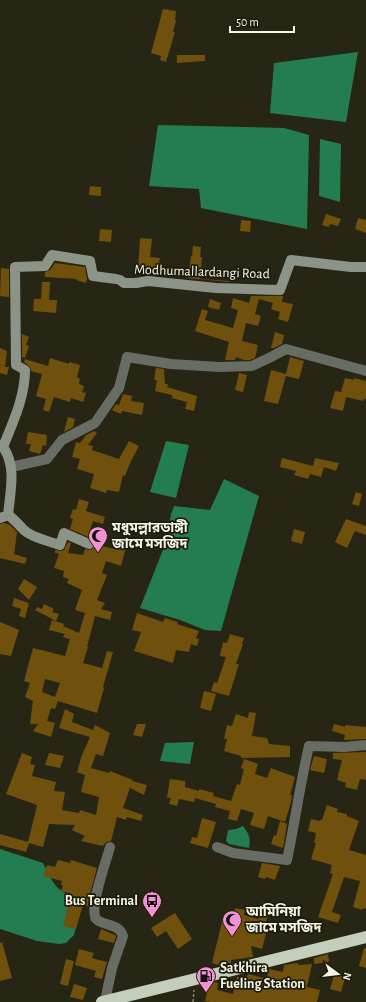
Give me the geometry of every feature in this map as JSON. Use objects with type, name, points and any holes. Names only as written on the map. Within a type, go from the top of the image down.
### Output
[{"type":"highway","points":[[104,1002],[366,937]]},
{"type":"street","name":"Modhumallardangi Road","points":[[4,516],[11,467],[8,452],[4,447],[25,381],[25,370],[16,365],[15,267],[45,266],[52,255],[90,261],[93,276],[116,279],[124,283],[148,282],[216,288],[280,290],[291,260],[351,268],[366,267]]},
{"type":"street","points":[[11,467],[47,459],[62,440],[95,423],[119,388],[127,357],[178,364],[219,367],[252,366],[286,349],[366,371]]},
{"type":"street","points":[[4,516],[17,522],[22,529],[46,541],[60,545],[64,533],[89,544]]},
{"type":"street","points":[[217,847],[233,853],[287,860],[309,746],[345,747],[366,745]]},
{"type":"street","points":[[104,1002],[112,968],[123,936],[117,928],[98,921],[95,918],[94,913],[97,892],[110,847]]},
{"type":"path","points":[[193,1002],[194,980]]},
{"type":"shaded area","points":[[358,52],[346,122],[270,113],[274,63]]},
{"type":"shaded area","points":[[158,125],[284,128],[309,135],[307,229],[201,208],[199,189],[149,186]]},
{"type":"shaded area","points":[[320,139],[341,144],[340,202],[319,196]]},
{"type":"shaded area","points":[[166,441],[189,445],[176,498],[150,492]]},
{"type":"shaded area","points":[[224,479],[259,496],[221,631],[205,630],[180,620],[140,608],[166,542],[174,506],[210,510]]},
{"type":"shaded area","points":[[194,742],[190,764],[160,761],[165,743]]},
{"type":"shaded area","points":[[243,826],[249,836],[249,848],[229,844],[226,841],[228,830]]},
{"type":"shaded area","points":[[0,849],[43,863],[57,887],[67,894],[82,900],[74,935],[66,943],[59,944],[37,941],[0,929]]},
{"type":"building","points":[[163,9],[176,11],[176,21],[173,32],[175,32],[166,62],[160,60],[161,56],[151,53]]},
{"type":"building","points":[[177,55],[205,55],[205,61],[177,63]]},
{"type":"building","points":[[90,186],[101,187],[101,196],[89,195]]},
{"type":"building","points":[[326,214],[341,219],[338,226],[330,224],[329,227],[322,225]]},
{"type":"building","points":[[358,218],[366,220],[366,233],[355,229]]},
{"type":"building","points":[[241,220],[251,221],[250,232],[240,231]]},
{"type":"building","points":[[100,229],[112,230],[111,242],[99,241]]},
{"type":"building","points":[[140,238],[152,239],[150,257],[160,258],[158,268],[148,267],[147,272],[138,271]]},
{"type":"building","points":[[193,246],[201,247],[200,257],[202,257],[200,279],[229,282],[186,278],[188,278]]},
{"type":"building","points":[[55,263],[85,267],[87,279],[86,283],[76,280],[77,279],[45,277],[45,272],[50,270]]},
{"type":"building","points":[[1,268],[9,269],[9,297],[0,296]]},
{"type":"building","points":[[42,282],[50,282],[49,300],[57,300],[56,313],[33,311],[34,299],[41,299]]},
{"type":"building","points":[[251,296],[283,296],[282,302],[293,304],[288,322],[278,319],[280,312],[271,309],[273,303],[259,299],[255,314],[261,316],[258,326],[246,323],[242,341],[258,345],[255,358],[250,360],[244,360],[236,357],[235,360],[225,360],[229,342],[195,331],[202,309],[208,311],[205,320],[233,328],[238,310],[231,308],[233,298],[249,303]]},
{"type":"building","points":[[210,299],[221,303],[219,310],[208,307]]},
{"type":"building","points":[[275,332],[284,335],[282,344],[271,348]]},
{"type":"building","points":[[22,334],[29,337],[26,345],[29,346],[25,358],[22,357]]},
{"type":"building","points":[[0,348],[7,351],[5,367],[9,367],[7,375],[0,373]]},
{"type":"building","points":[[290,357],[304,361],[299,379],[286,376],[278,404],[264,401],[271,370],[286,374]]},
{"type":"building","points":[[50,358],[69,364],[69,362],[80,365],[77,377],[80,379],[79,384],[84,386],[82,392],[86,393],[83,402],[71,398],[70,402],[54,397],[49,412],[43,410],[46,399],[36,396],[42,374],[31,371],[30,367],[24,362],[25,359],[48,366]]},
{"type":"building","points":[[156,368],[164,369],[165,384],[168,384],[167,387],[197,396],[194,411],[185,409],[187,402],[172,398],[172,395],[155,391],[157,380],[154,380]]},
{"type":"building","points":[[239,373],[247,375],[243,392],[235,390]]},
{"type":"building","points":[[345,378],[354,380],[354,378],[366,381],[366,399],[363,401],[346,397],[343,411],[330,408],[335,391],[341,392]]},
{"type":"building","points":[[123,394],[132,396],[131,401],[144,403],[142,415],[122,411],[121,414],[112,410],[116,404],[119,405]]},
{"type":"building","points":[[68,417],[75,419],[73,427],[64,432]]},
{"type":"building","points":[[94,431],[97,433],[88,445],[93,446],[92,450],[119,459],[129,441],[139,446],[125,476],[123,475],[119,492],[107,490],[106,493],[90,488],[94,474],[77,469],[80,459],[72,457],[76,442],[80,443],[86,435]]},
{"type":"building","points":[[28,432],[47,435],[46,446],[43,445],[40,454],[29,451],[31,444],[26,444]]},
{"type":"building","points":[[282,458],[313,466],[315,458],[339,463],[336,471],[324,467],[321,477],[310,474],[308,479],[294,475],[296,471],[280,467]]},
{"type":"building","points":[[356,492],[362,494],[359,506],[352,504]]},
{"type":"building","points":[[79,499],[89,502],[86,511],[105,517],[103,524],[93,521],[88,537],[70,529],[73,519],[70,518],[73,509],[76,510]]},
{"type":"building","points":[[346,519],[366,526],[366,535],[355,531],[347,548],[335,542]]},
{"type":"building","points":[[4,523],[10,525],[17,532],[14,554],[27,558],[25,564],[0,558],[0,524]]},
{"type":"building","points":[[294,529],[305,532],[302,544],[291,541]]},
{"type":"building","points":[[68,542],[71,543],[68,553],[83,555],[85,549],[92,549],[95,544],[114,549],[115,544],[126,547],[121,566],[106,561],[102,573],[107,575],[97,600],[105,603],[101,609],[112,612],[110,620],[95,616],[83,663],[102,668],[107,651],[113,652],[97,713],[58,701],[55,709],[51,708],[47,721],[55,723],[51,737],[33,731],[38,724],[30,724],[33,701],[25,697],[30,683],[24,681],[33,648],[65,656],[70,639],[63,637],[65,634],[49,630],[52,620],[64,624],[63,626],[79,633],[85,613],[75,610],[82,590],[67,583],[69,579],[63,577],[64,571],[54,568],[59,554],[55,553],[55,550],[64,550]],"holes":[[[45,679],[60,683],[55,697],[42,692]]]},
{"type":"building","points":[[24,579],[37,587],[29,600],[18,589]]},
{"type":"building","points":[[14,598],[29,603],[25,618],[19,616],[21,609],[12,606]]},
{"type":"building","points":[[44,604],[54,609],[52,612],[59,614],[56,621],[35,610],[37,607],[42,609]]},
{"type":"building","points":[[137,613],[163,622],[165,618],[178,622],[177,624],[199,631],[196,638],[199,639],[197,646],[191,644],[189,652],[176,650],[173,663],[134,651],[141,632],[132,630]]},
{"type":"building","points":[[0,622],[19,630],[11,656],[0,654]]},
{"type":"building","points":[[230,634],[244,638],[236,664],[239,664],[229,696],[211,691],[214,682],[217,683],[226,657],[220,656],[223,642],[227,643]]},
{"type":"building","points":[[204,691],[216,694],[211,711],[200,708]]},
{"type":"building","points":[[65,709],[74,714],[72,722],[93,730],[95,725],[110,733],[103,756],[96,754],[91,768],[109,773],[110,771],[133,780],[132,781],[147,785],[144,795],[130,788],[123,808],[143,815],[141,821],[127,817],[126,820],[117,817],[111,841],[106,842],[103,846],[81,841],[85,836],[72,830],[75,825],[49,824],[43,847],[29,843],[26,852],[0,845],[0,834],[28,842],[35,814],[37,805],[6,794],[22,753],[32,757],[30,764],[35,765],[32,776],[56,782],[54,791],[65,792],[62,810],[79,813],[80,810],[96,815],[99,797],[81,792],[85,775],[77,772],[82,755],[90,737],[59,728]]},
{"type":"building","points":[[249,712],[256,713],[252,736],[267,738],[269,744],[290,746],[290,757],[241,758],[241,756],[224,751],[227,739],[224,739],[227,725],[232,726],[236,714],[248,718]]},
{"type":"building","points":[[137,724],[146,724],[142,737],[133,735]]},
{"type":"building","points":[[334,724],[345,727],[345,725],[366,727],[366,739],[344,740],[345,735],[332,731]]},
{"type":"building","points":[[366,752],[366,780],[360,779],[357,790],[345,787],[346,783],[337,780],[342,760],[333,759],[333,753]]},
{"type":"building","points":[[49,753],[64,756],[60,768],[45,765]]},
{"type":"building","points":[[314,756],[327,759],[324,773],[310,770]]},
{"type":"building","points":[[244,759],[258,764],[255,774],[267,778],[271,768],[295,777],[290,795],[292,795],[291,802],[285,822],[268,816],[264,829],[250,825],[254,813],[241,809],[237,821],[228,819],[230,811],[215,807],[216,804],[195,798],[194,802],[179,799],[177,806],[169,804],[171,798],[167,798],[170,779],[185,781],[185,787],[214,793],[213,796],[231,801],[237,784],[240,785],[244,769],[241,768]]},
{"type":"building","points":[[327,805],[338,809],[337,812],[347,814],[347,816],[359,821],[349,850],[366,855],[366,909],[363,908],[362,910],[353,907],[360,881],[344,877],[332,912],[341,915],[338,923],[318,917],[333,874],[330,873],[332,865],[311,859],[316,843],[314,843],[316,833],[308,831],[311,819],[322,820]]},
{"type":"building","points":[[202,818],[216,822],[208,848],[190,843],[192,837],[197,838]]},
{"type":"building","points":[[280,821],[287,824],[283,848],[271,844],[274,835],[276,836]]},
{"type":"building","points":[[58,860],[70,863],[71,860],[97,868],[88,906],[83,905],[76,929],[63,926],[71,894],[61,891],[63,885],[61,885],[62,881],[43,876],[47,865],[55,867]]},
{"type":"building","points":[[262,863],[280,866],[275,880],[266,877],[265,879],[258,877]]},
{"type":"building","points":[[262,902],[271,905],[263,932],[266,933],[262,949],[251,946],[253,957],[231,960],[231,963],[220,961],[219,965],[212,963],[223,918],[232,921],[235,908],[245,910],[244,915],[258,919]]},
{"type":"building","points":[[175,913],[192,939],[178,949],[166,931],[157,937],[151,928]]},
{"type":"building","points":[[101,929],[116,936],[114,943],[98,939]]},
{"type":"building","points":[[2,942],[12,978],[0,981],[0,943]]},
{"type":"building","points":[[364,948],[366,948],[366,968],[359,966]]},
{"type":"building","points":[[79,949],[94,953],[92,958],[107,962],[102,979],[94,977],[96,971],[75,965]]},
{"type":"building","points":[[328,954],[329,962],[314,964],[314,958]]},
{"type":"building","points":[[66,959],[74,961],[68,986],[60,984]]},
{"type":"building","points":[[298,963],[298,965],[312,964],[307,987],[320,990],[317,1002],[205,1001],[209,983],[218,983],[217,990],[233,994],[237,977],[246,979],[248,974],[267,979],[269,969],[283,972],[284,965]]},
{"type":"building","points":[[335,972],[346,975],[341,992],[330,989]]},
{"type":"building","points":[[74,984],[87,988],[83,1000],[70,997]]},
{"type":"place","name":"মধুমল্লারডাঙ্গী জামে মসজিদ","points":[[98,553]]},
{"type":"place","name":"Bus Terminal","points":[[152,918]]},
{"type":"place","name":"আমিনিয়া জামে মসজিদ","points":[[232,937]]},
{"type":"place","name":"Satkhira Fueling Station","points":[[206,993]]}]
